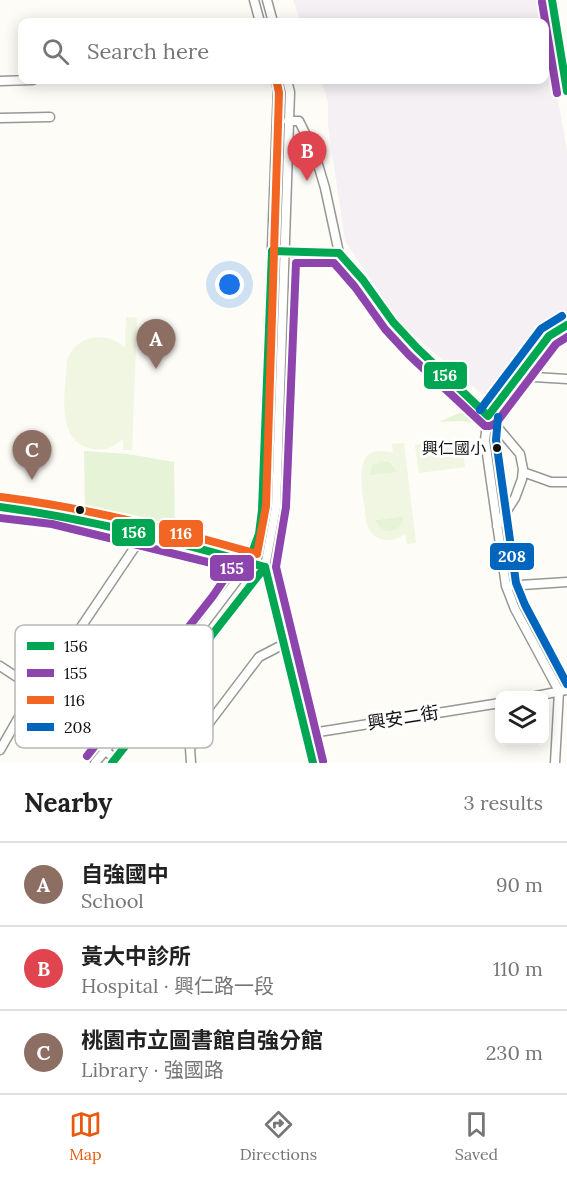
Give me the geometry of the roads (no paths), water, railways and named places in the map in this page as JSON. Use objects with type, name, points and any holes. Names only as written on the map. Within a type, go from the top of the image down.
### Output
[{"type":"street","points":[[254,0],[259,18]]},
{"type":"street","points":[[267,0],[272,18]]},
{"type":"street","points":[[552,0],[567,91]]},
{"type":"street","points":[[0,81],[18,80]]},
{"type":"street","points":[[204,625],[249,561],[259,534],[262,510],[272,251],[276,84]]},
{"type":"street","points":[[288,84],[290,92],[286,252],[276,507],[265,567],[313,763]]},
{"type":"street","points":[[0,118],[50,117]]},
{"type":"street","points":[[288,121],[299,121],[314,151],[325,188],[339,253],[401,331],[488,416],[520,454],[523,472],[515,498],[497,526]]},
{"type":"street","points":[[272,251],[339,253]]},
{"type":"street","points":[[555,763],[563,691],[515,609],[506,586],[485,440],[488,416],[549,336],[567,325]]},
{"type":"street","points":[[534,377],[567,379]]},
{"type":"street","points":[[523,472],[551,482],[567,482]]},
{"type":"street","points":[[0,507],[54,514],[249,561],[265,567]]},
{"type":"street","points":[[82,625],[143,535]]},
{"type":"street","points":[[213,634],[265,567]]},
{"type":"street","points":[[506,586],[567,582]]},
{"type":"street","points":[[213,718],[259,657],[284,644]]},
{"type":"street","points":[[0,666],[15,676]]},
{"type":"street","name":"興安二街","points":[[306,734],[495,704]]},
{"type":"street","points":[[0,750],[15,724]]},
{"type":"street","points":[[102,748],[114,761],[124,748]]},
{"type":"street","points":[[95,763],[107,748]]},
{"type":"street","points":[[190,748],[191,763]]},
{"type":"place","name":"黃大中診所","points":[[307,181]]},
{"type":"place","name":"自強國中","points":[[156,369]]},
{"type":"place","name":"興仁國小","points":[[497,448]]},
{"type":"place","name":"桃園市立圖書館自強分館","points":[[32,480]]}]
